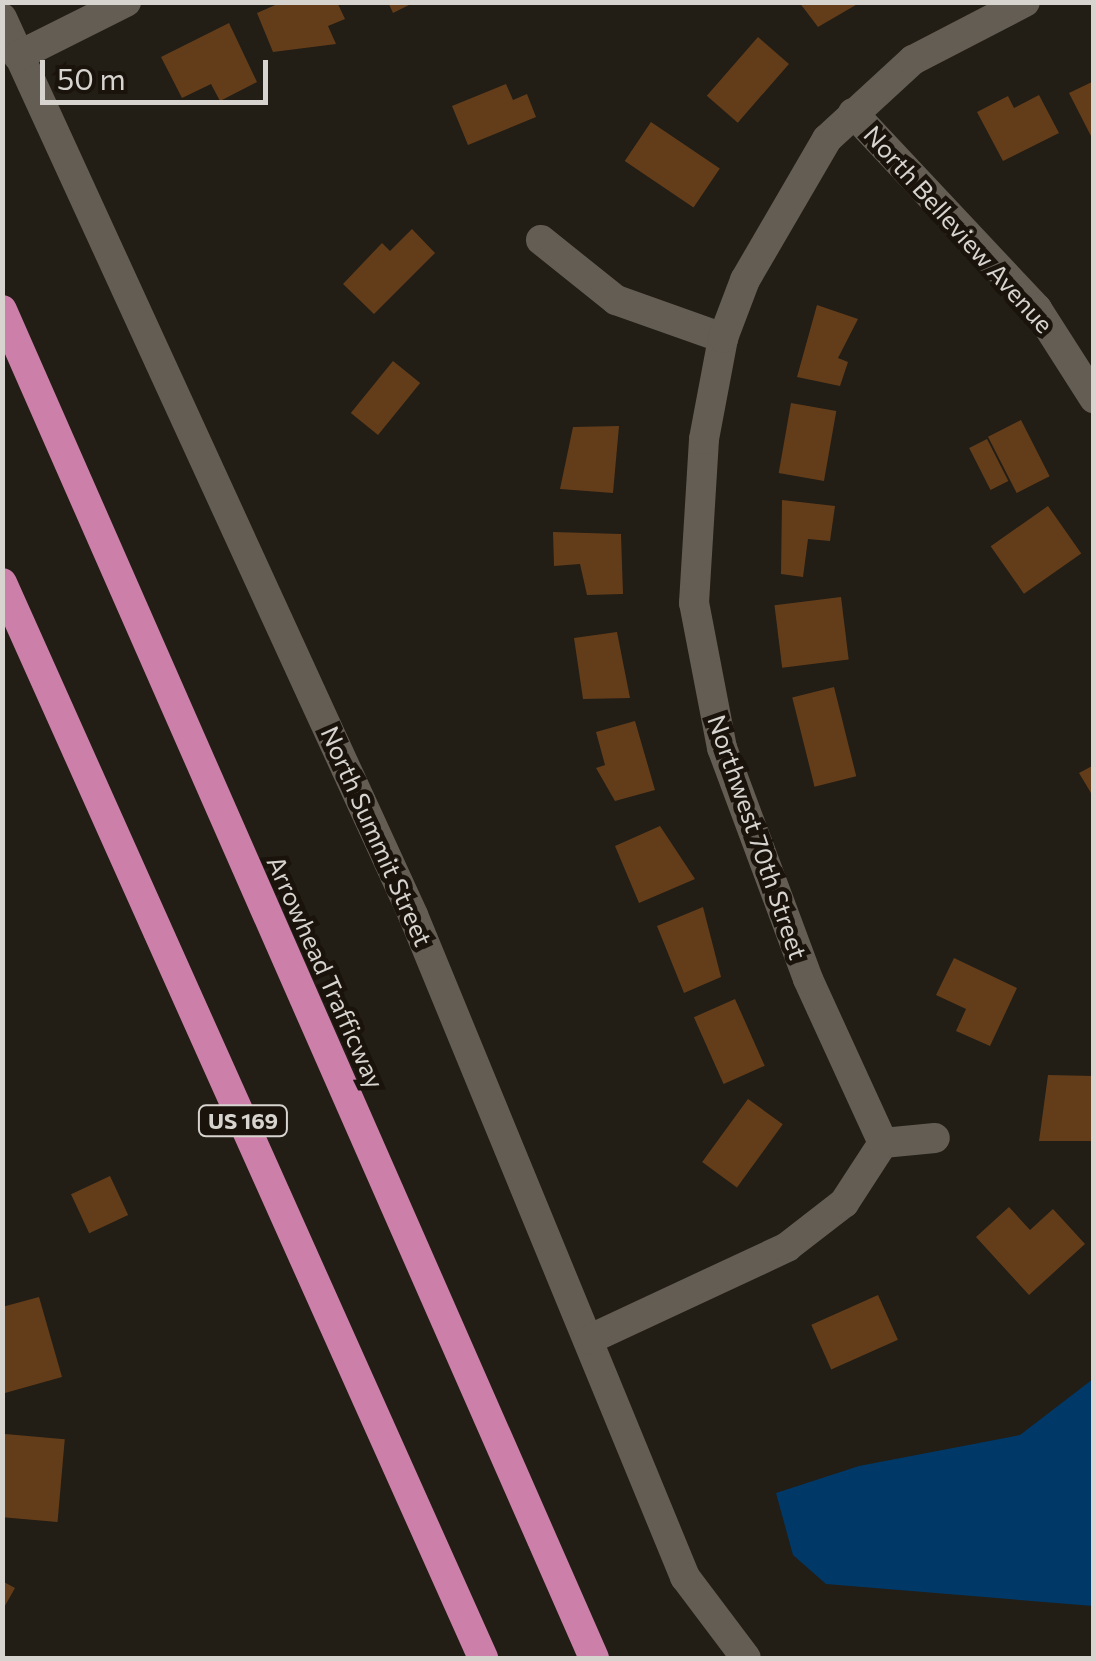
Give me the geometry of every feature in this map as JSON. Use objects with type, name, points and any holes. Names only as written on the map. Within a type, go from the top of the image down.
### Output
[{"type":"highway","name":"Arrowhead Trafficway","points":[[2,310],[594,1658]]},
{"type":"highway","name":"US 169","points":[[2,583],[484,1658]]},
{"type":"street","points":[[18,56],[126,2]]},
{"type":"street","name":"Northwest 70th Street","points":[[882,1143],[808,979],[711,702],[693,549],[723,338],[767,234],[853,113],[952,34],[1025,2]]},
{"type":"street","name":"North Summit Street","points":[[2,18],[257,561],[685,1577],[744,1657]]},
{"type":"street","name":"North Belleview Avenue","points":[[853,113],[1037,309],[1094,398]]},
{"type":"street","points":[[541,240],[616,300],[723,338]]},
{"type":"street","points":[[588,1340],[786,1247],[844,1202],[882,1143],[935,1138]]},
{"type":"water","points":[[1093,1379],[1093,1606],[826,1584],[793,1555],[776,1493],[859,1466],[1020,1435]]},
{"type":"building","points":[[282,2],[337,2],[345,19],[328,26],[336,44],[273,52],[257,13]]},
{"type":"building","points":[[388,2],[415,2],[393,13]]},
{"type":"building","points":[[799,2],[861,2],[818,27]]},
{"type":"building","points":[[229,23],[257,82],[220,101],[211,84],[182,98],[161,57]]},
{"type":"building","points":[[758,37],[789,64],[738,123],[707,96]]},
{"type":"building","points":[[1094,81],[1094,142],[1069,93]]},
{"type":"building","points":[[506,84],[513,100],[527,94],[536,117],[468,145],[452,106]]},
{"type":"building","points":[[1039,95],[1059,133],[1003,161],[977,112],[1008,96],[1014,108]]},
{"type":"building","points":[[651,122],[720,168],[694,207],[625,161]]},
{"type":"building","points":[[412,229],[435,253],[374,314],[343,284],[382,243],[390,251]]},
{"type":"building","points":[[817,305],[858,319],[838,358],[848,362],[840,386],[797,377]]},
{"type":"building","points":[[393,361],[420,383],[378,435],[351,413]]},
{"type":"building","points":[[791,403],[836,411],[824,481],[779,473]]},
{"type":"building","points":[[1021,420],[1050,476],[1017,493],[988,437]]},
{"type":"building","points":[[619,426],[613,493],[560,489],[573,427]]},
{"type":"building","points":[[987,439],[1008,481],[991,490],[969,448]]},
{"type":"building","points":[[782,500],[835,506],[830,541],[808,539],[803,577],[781,574]]},
{"type":"building","points":[[1048,506],[1081,554],[1024,594],[991,546]]},
{"type":"building","points":[[553,532],[621,534],[623,594],[587,595],[580,564],[554,566]]},
{"type":"building","points":[[841,597],[849,660],[782,668],[774,605]]},
{"type":"building","points":[[617,632],[630,698],[583,699],[574,638]]},
{"type":"building","points":[[834,687],[856,776],[815,787],[792,697]]},
{"type":"building","points":[[635,721],[655,790],[615,801],[596,768],[605,765],[596,732]]},
{"type":"building","points":[[1094,765],[1094,798],[1079,773]]},
{"type":"building","points":[[660,826],[695,879],[639,903],[615,846]]},
{"type":"building","points":[[703,907],[721,977],[684,993],[657,926]]},
{"type":"building","points":[[954,958],[1017,988],[990,1046],[956,1031],[966,1009],[936,995]]},
{"type":"building","points":[[735,999],[765,1066],[724,1084],[694,1017]]},
{"type":"building","points":[[1048,1075],[1094,1076],[1094,1141],[1039,1141]]},
{"type":"building","points":[[748,1099],[783,1124],[737,1187],[702,1162]]},
{"type":"building","points":[[110,1176],[128,1215],[89,1233],[71,1194]]},
{"type":"building","points":[[1009,1207],[1030,1230],[1053,1209],[1085,1244],[1029,1295],[976,1237]]},
{"type":"building","points":[[878,1295],[898,1340],[831,1369],[811,1325]]},
{"type":"building","points":[[39,1297],[62,1377],[5,1393],[2,1307]]},
{"type":"building","points":[[5,1434],[65,1439],[58,1522],[2,1517]]},
{"type":"building","points":[[2,1581],[15,1588],[2,1611]]}]
